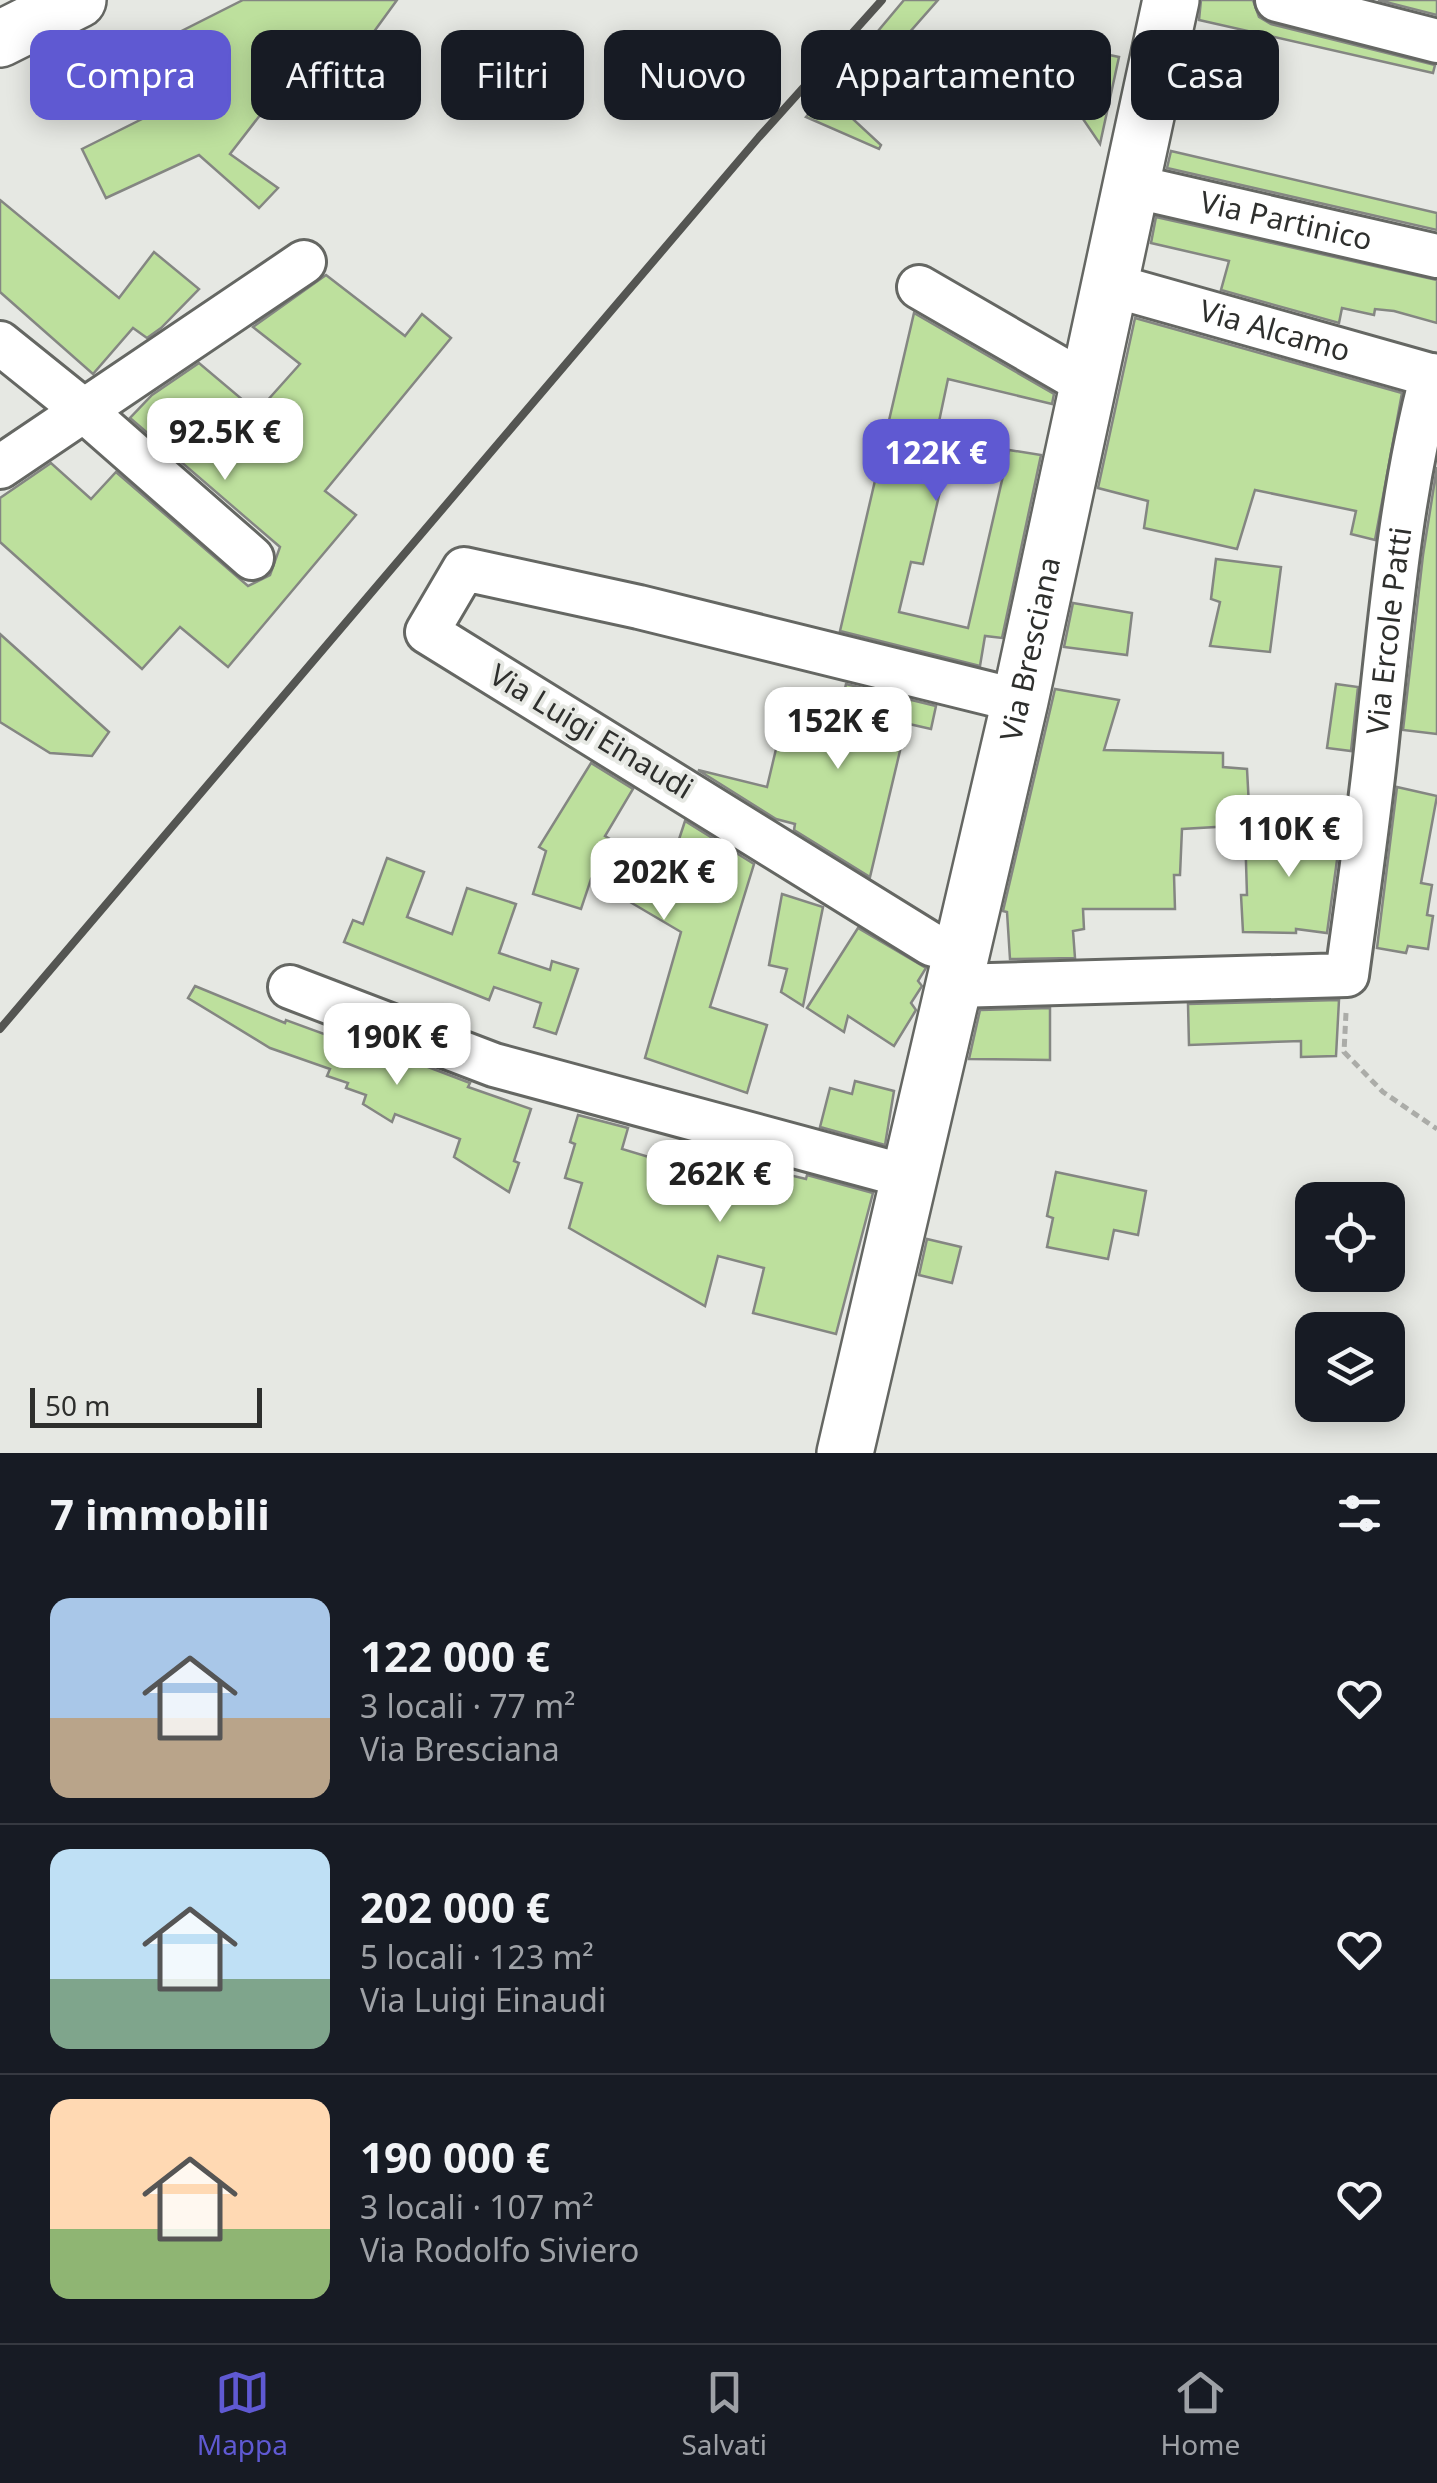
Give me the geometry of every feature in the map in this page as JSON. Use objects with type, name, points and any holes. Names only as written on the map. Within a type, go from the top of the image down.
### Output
[{"type":"main road","points":[[0,39],[78,0]]},
{"type":"main road","name":"Via Bresciana","points":[[845,1453],[1020,701],[1171,0]]},
{"type":"street","points":[[1276,0],[1437,40]]},
{"type":"street","name":"Via Partinico","points":[[1132,186],[1437,256]]},
{"type":"street","points":[[0,467],[304,262]]},
{"type":"street","name":"Via Alcamo","points":[[1111,285],[1435,376]]},
{"type":"street","points":[[919,287],[1090,386]]},
{"type":"street","points":[[0,343],[82,409],[252,558]]},
{"type":"street","name":"Via Ercole Patti","points":[[1347,975],[1397,556],[1421,418],[1435,376]]},
{"type":"street","name":"Via Luigi Einaudi","points":[[958,969],[931,944],[428,632],[464,568],[1020,701]]},
{"type":"street","points":[[958,969],[1347,975]]},
{"type":"street","points":[[290,987],[494,1065],[909,1178]]},
{"type":"path","points":[[1347,975],[1344,1052],[1384,1092],[1437,1129]]},
{"type":"building","points":[[243,0],[397,0],[375,30],[251,30],[251,120],[256,120],[230,154],[278,188],[259,208],[199,155],[106,198],[82,149],[140,120],[231,120],[231,30],[184,30]]},
{"type":"building","points":[[904,0],[938,0],[912,30],[879,30]]},
{"type":"building","points":[[1201,0],[1253,0],[1259,17],[1271,24],[1435,65],[1433,73],[1279,38],[1279,30],[1243,30],[1199,20]]},
{"type":"building","points":[[1378,0],[1437,0],[1437,15]]},
{"type":"building","points":[[1111,55],[1119,57],[1111,94]]},
{"type":"building","points":[[813,120],[854,120],[881,145],[879,149]]},
{"type":"building","points":[[1084,120],[1105,120],[1100,144]]},
{"type":"building","points":[[1171,151],[1437,213],[1437,230],[1167,168]]},
{"type":"building","points":[[0,200],[119,298],[154,252],[199,289],[147,338],[133,328],[93,374],[0,292]]},
{"type":"building","points":[[1156,217],[1437,280],[1437,323],[1394,311],[1375,309],[1374,315],[1342,308],[1339,323],[1221,290],[1229,261],[1151,243]]},
{"type":"building","points":[[326,275],[405,336],[422,314],[451,338],[325,491],[356,515],[228,667],[180,627],[142,669],[0,542],[0,498],[51,463],[91,499],[116,472],[248,586],[270,575],[280,547],[130,418],[152,395],[199,363],[257,412],[300,364],[253,327]]},
{"type":"building","points":[[914,313],[1054,394],[1052,404],[948,379],[926,483],[941,487],[923,564],[911,562],[899,612],[968,628],[1009,450],[1041,455],[1002,638],[985,636],[980,666],[840,631]]},
{"type":"building","points":[[1135,318],[1402,393],[1375,540],[1351,534],[1356,511],[1255,490],[1237,549],[1144,528],[1148,501],[1098,488]]},
{"type":"building","points":[[1437,467],[1437,734],[1403,730]]},
{"type":"building","points":[[1216,559],[1281,567],[1270,652],[1210,646],[1220,602],[1211,599]]},
{"type":"building","points":[[1073,603],[1132,613],[1127,655],[1064,647]]},
{"type":"building","points":[[0,634],[109,732],[92,756],[50,753],[0,722]]},
{"type":"building","points":[[846,684],[936,706],[931,729],[909,724],[904,734],[870,877],[794,830],[795,824],[776,819],[698,770],[767,787],[786,707],[838,719]]},
{"type":"building","points":[[1336,684],[1358,687],[1351,751],[1327,748]]},
{"type":"building","points":[[1055,689],[1119,700],[1104,750],[1223,753],[1223,767],[1247,769],[1250,825],[1182,829],[1180,875],[1174,875],[1175,909],[1083,909],[1084,929],[1073,931],[1075,958],[1010,959],[1007,912],[1003,911]]},
{"type":"building","points":[[591,763],[633,789],[605,836],[668,873],[685,821],[754,864],[710,1007],[767,1025],[747,1093],[645,1058],[681,932],[591,879],[581,909],[533,894],[546,851],[539,847]]},
{"type":"building","points":[[1397,787],[1437,796],[1421,883],[1432,885],[1427,915],[1433,916],[1428,949],[1408,946],[1406,953],[1377,948]]},
{"type":"building","points":[[1245,830],[1341,831],[1327,933],[1296,929],[1296,933],[1243,932],[1241,895],[1247,895]]},
{"type":"building","points":[[387,858],[424,872],[407,917],[452,934],[467,888],[516,904],[499,953],[550,970],[552,961],[578,969],[556,1034],[534,1027],[541,1003],[494,987],[489,1000],[344,942],[353,920],[363,924]]},
{"type":"building","points":[[782,894],[823,907],[803,1006],[781,992],[787,969],[769,965]]},
{"type":"building","points":[[858,928],[926,968],[918,981],[922,986],[911,1003],[916,1010],[894,1046],[848,1016],[844,1032],[807,1008]]},
{"type":"building","points":[[195,986],[285,1023],[286,1020],[332,1037],[334,1032],[531,1109],[514,1161],[519,1163],[509,1192],[454,1157],[460,1139],[395,1114],[392,1122],[363,1104],[366,1095],[327,1076],[330,1069],[270,1048],[188,998]]},
{"type":"building","points":[[1339,1000],[1336,1056],[1301,1057],[1301,1041],[1189,1045],[1188,1004]]},
{"type":"building","points":[[1050,1008],[1050,1060],[969,1059],[980,1010]]},
{"type":"building","points":[[855,1081],[894,1091],[885,1145],[820,1127],[830,1088],[852,1094]]},
{"type":"building","points":[[578,1115],[628,1128],[622,1149],[672,1164],[722,1177],[727,1160],[806,1179],[807,1175],[873,1193],[836,1334],[753,1313],[764,1268],[718,1256],[705,1306],[569,1228],[582,1183],[565,1178]]},
{"type":"building","points":[[1056,1172],[1146,1191],[1138,1235],[1114,1230],[1108,1259],[1047,1247],[1053,1218],[1047,1216]]},
{"type":"building","points":[[927,1239],[961,1247],[952,1283],[919,1275]]},
{"type":"railway","points":[[0,1029],[759,137],[882,0]]}]
